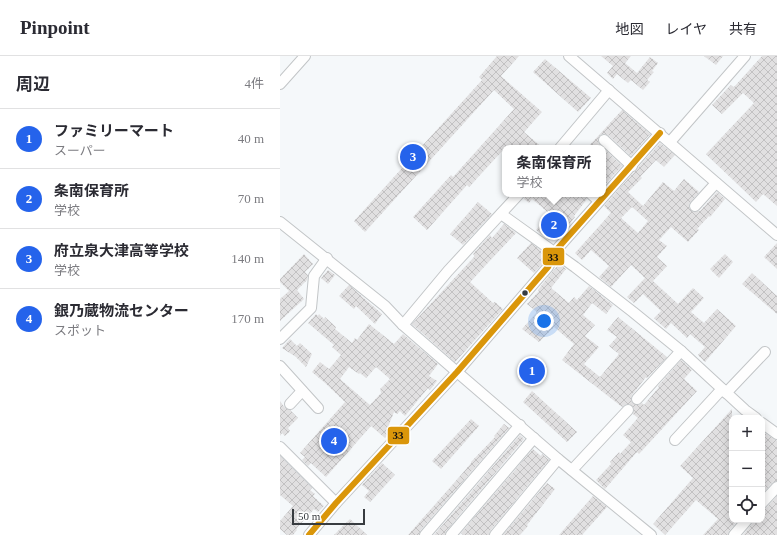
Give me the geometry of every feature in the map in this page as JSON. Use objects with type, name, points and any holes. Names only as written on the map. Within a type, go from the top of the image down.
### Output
[{"type":"street","points":[[280,84],[305,56]]},
{"type":"street","points":[[569,56],[777,235]]},
{"type":"street","points":[[670,142],[745,56]]},
{"type":"street","points":[[563,145],[609,90]]},
{"type":"street","points":[[606,194],[660,133]]},
{"type":"street","points":[[604,140],[632,166]]},
{"type":"street","points":[[695,206],[716,182]]},
{"type":"street","points":[[403,325],[448,271],[516,197]]},
{"type":"street","points":[[594,197],[599,202]]},
{"type":"street","points":[[309,535],[336,503],[457,372],[548,267],[558,248],[604,197]]},
{"type":"street","points":[[501,214],[555,253],[681,351],[752,415]]},
{"type":"street","points":[[280,222],[327,258],[385,306],[403,325],[558,459],[651,535]]},
{"type":"street","points":[[280,339],[312,308],[314,276],[327,258]]},
{"type":"street","points":[[637,399],[681,351]]},
{"type":"street","points":[[675,440],[688,419],[724,391],[765,352]]},
{"type":"street","points":[[280,366],[318,408]]},
{"type":"street","points":[[290,404],[302,391]]},
{"type":"street","points":[[572,470],[628,410]]},
{"type":"street","points":[[425,535],[520,425]]},
{"type":"street","points":[[765,425],[777,434]]},
{"type":"street","points":[[451,535],[534,438]]},
{"type":"street","points":[[280,446],[336,503]]},
{"type":"street","points":[[495,535],[558,459]]},
{"type":"street","points":[[765,500],[777,487]]},
{"type":"street","points":[[734,535],[744,523]]},
{"type":"building","points":[[497,56],[519,56],[501,76],[542,112],[524,132],[539,145],[502,145],[502,151],[469,187],[467,185],[427,230],[413,217],[451,175],[453,177],[514,109],[494,90],[365,232],[354,221],[482,80],[479,77]]},
{"type":"building","points":[[601,56],[631,56],[625,63],[637,73],[650,57],[658,63],[652,71],[654,72],[647,80],[650,82],[643,90],[631,80],[628,83],[617,74],[613,79],[607,73],[613,66]]},
{"type":"building","points":[[704,56],[723,56],[716,65]]},
{"type":"building","points":[[762,56],[777,56],[777,206],[763,194],[756,202],[706,154],[754,103],[743,93],[722,114],[712,105],[731,85],[734,87]]},
{"type":"building","points":[[545,59],[591,98],[578,112],[533,72]]},
{"type":"building","points":[[622,110],[650,134],[631,156],[608,135],[602,134],[599,136],[598,142],[600,145],[590,145]]},
{"type":"building","points":[[660,143],[675,155],[664,167],[656,160],[640,177],[642,178],[628,192],[643,206],[663,182],[674,191],[684,179],[699,192],[689,204],[689,208],[693,212],[700,211],[717,192],[725,199],[710,217],[709,216],[697,229],[699,230],[688,242],[671,227],[659,240],[667,246],[657,257],[667,266],[653,281],[678,304],[693,288],[704,298],[691,312],[704,323],[717,309],[736,326],[705,362],[698,355],[705,347],[690,334],[687,338],[671,323],[666,329],[654,318],[661,311],[643,294],[634,303],[627,297],[645,278],[631,265],[611,287],[599,277],[609,266],[591,250],[582,260],[575,253],[611,213],[604,206]],"holes":[[[632,207],[648,221],[638,233],[621,218]]]},
{"type":"building","points":[[606,151],[622,166],[606,184]]},
{"type":"building","points":[[524,197],[586,197],[587,199],[557,239],[553,235],[549,240],[536,230],[550,214],[532,199],[529,203],[524,199]]},
{"type":"building","points":[[478,202],[492,214],[463,245],[450,234]]},
{"type":"building","points":[[504,224],[516,233],[470,282],[493,303],[495,302],[503,309],[455,362],[412,324],[474,257],[473,254],[490,235],[492,238]]},
{"type":"building","points":[[531,243],[547,255],[544,258],[543,263],[534,273],[517,258]]},
{"type":"building","points":[[777,243],[777,269],[764,257]]},
{"type":"building","points":[[304,254],[313,264],[305,272],[308,275],[307,280],[297,290],[304,299],[280,321],[280,299],[289,291],[280,282],[280,279]]},
{"type":"building","points":[[725,254],[733,262],[719,278],[710,269]]},
{"type":"building","points":[[559,264],[566,269],[551,288],[569,303],[574,297],[577,300],[589,286],[613,305],[606,314],[592,303],[583,315],[595,325],[585,336],[599,347],[584,364],[600,377],[619,354],[609,346],[617,337],[607,330],[618,317],[667,357],[647,378],[646,377],[632,395],[632,403],[639,405],[642,403],[644,405],[659,387],[658,386],[681,360],[692,370],[684,379],[697,391],[639,454],[637,452],[605,489],[596,480],[611,464],[610,462],[619,452],[620,454],[631,442],[623,435],[638,418],[633,414],[634,408],[629,404],[622,407],[562,360],[574,344],[554,327],[539,342],[522,329],[537,312],[527,304],[539,291],[538,290]]},
{"type":"building","points":[[328,270],[335,275],[328,284],[321,278]]},
{"type":"building","points":[[752,273],[777,296],[777,314],[742,284]]},
{"type":"building","points":[[349,285],[382,314],[375,324],[356,306],[354,309],[339,296]]},
{"type":"building","points":[[316,314],[318,316],[319,314],[324,319],[325,317],[336,327],[335,329],[352,343],[355,338],[357,340],[369,324],[394,344],[403,334],[438,364],[429,376],[437,381],[430,390],[428,388],[405,416],[400,411],[397,414],[394,412],[388,427],[392,431],[385,438],[371,426],[326,477],[311,463],[308,466],[302,460],[305,457],[300,453],[345,402],[312,372],[320,362],[329,369],[341,355],[332,347],[334,345],[308,323]],"holes":[[[349,367],[359,374],[360,373],[366,378],[376,367],[390,379],[380,389],[381,393],[370,405],[340,379]]]},
{"type":"building","points":[[290,339],[297,346],[300,343],[312,354],[306,367],[296,357],[282,348]]},
{"type":"building","points":[[536,356],[547,367],[529,387],[518,376]]},
{"type":"building","points":[[532,391],[577,432],[567,442],[523,402]]},
{"type":"building","points":[[280,401],[285,408],[290,410],[298,418],[288,428],[290,431],[285,436],[282,433],[280,436]]},
{"type":"building","points":[[732,409],[732,415],[729,415],[729,523],[736,523],[729,531],[728,535],[703,535],[718,519],[696,500],[665,535],[653,524],[693,478],[680,466]]},
{"type":"building","points":[[471,419],[479,426],[441,469],[432,461]]},
{"type":"building","points":[[504,424],[509,428],[420,531],[419,535],[408,535],[471,462],[495,437],[494,436]]},
{"type":"building","points":[[765,433],[777,441],[777,481],[772,483],[765,491]]},
{"type":"building","points":[[520,435],[524,439],[446,531],[445,535],[434,535]]},
{"type":"building","points":[[533,449],[541,456],[542,454],[549,460],[490,531],[489,535],[463,535],[461,533]]},
{"type":"building","points":[[280,456],[312,488],[310,490],[315,494],[313,496],[324,506],[318,512],[314,509],[296,529],[297,530],[293,535],[287,535],[280,529],[280,521],[293,506],[280,495]]},
{"type":"building","points":[[382,463],[395,475],[370,502],[364,497],[369,491],[362,485]]},
{"type":"building","points":[[547,483],[555,489],[527,525],[528,526],[520,535],[503,535]]},
{"type":"building","points":[[593,496],[607,507],[582,535],[559,535]]},
{"type":"building","points":[[777,496],[777,535],[743,535],[752,523],[765,523],[765,508]]},
{"type":"building","points":[[350,519],[367,535],[334,535]]},
{"type":"transit line","name":"33","points":[[606,194],[660,133]]},
{"type":"transit line","name":"33","points":[[309,535],[336,503],[457,372],[548,267],[558,248],[603,197]]},
{"type":"place","name":"府立泉大津高等学校","points":[[413,157]]},
{"type":"place","name":"条南保育所","points":[[554,225]]},
{"type":"place","name":"ファミリーマート","points":[[532,371]]},
{"type":"place","name":"銀乃蔵物流センター","points":[[334,441]]}]
